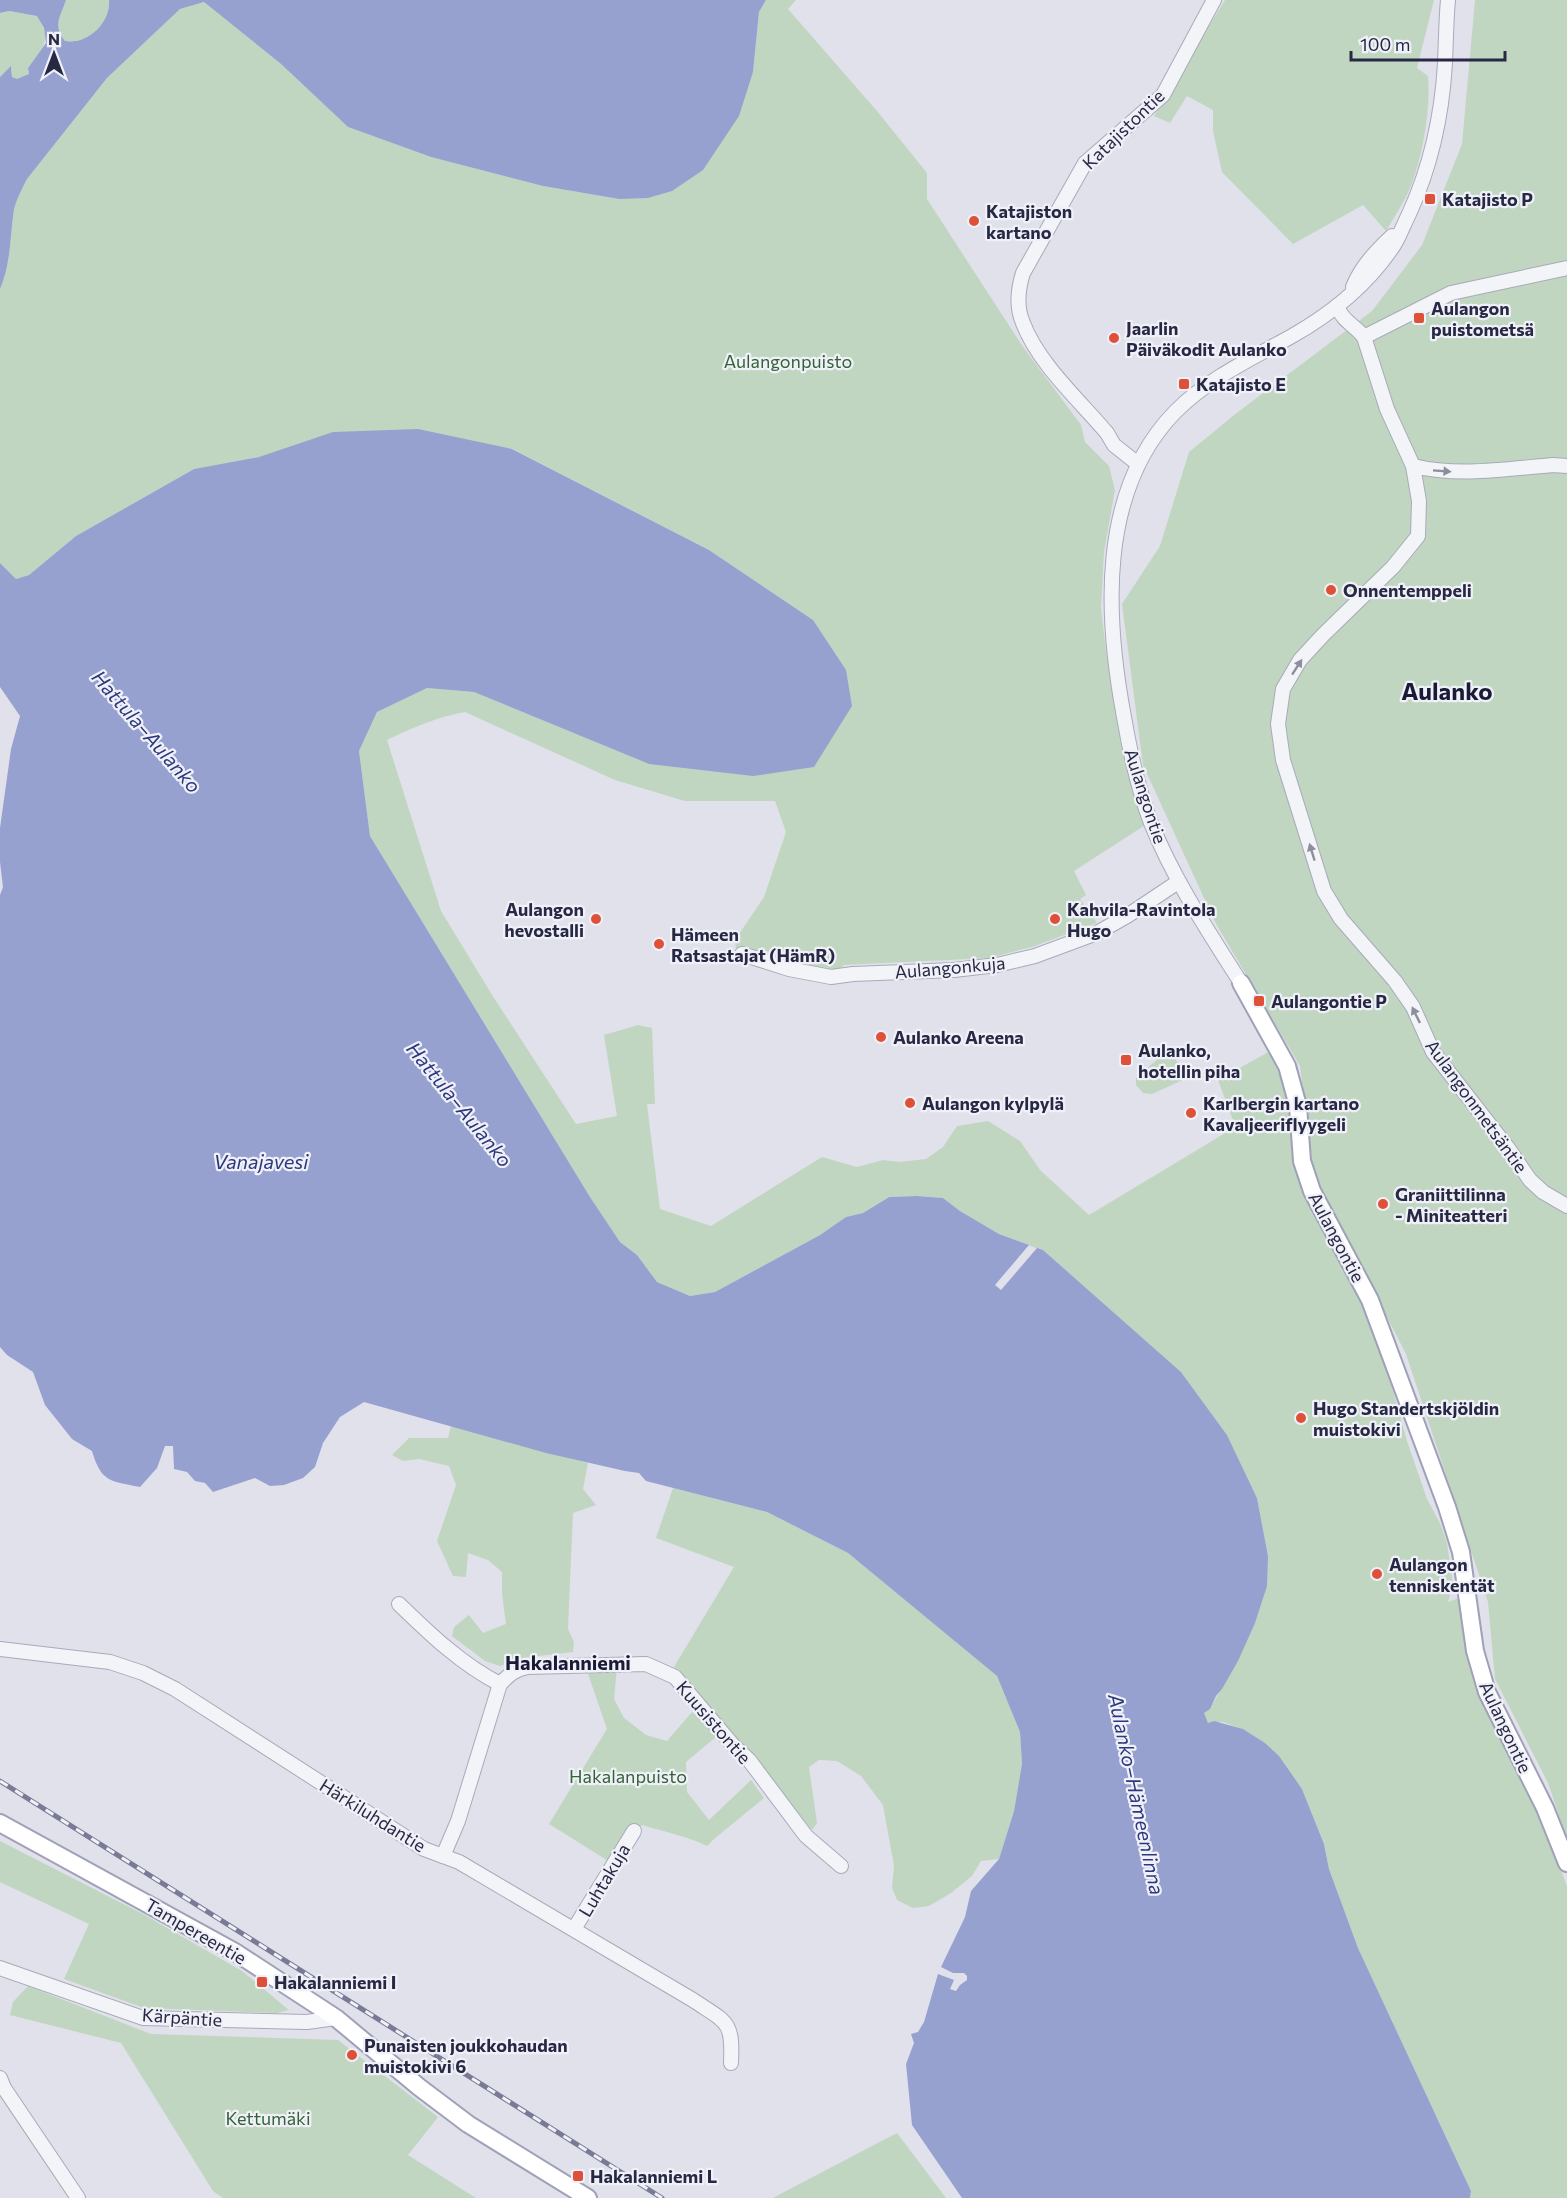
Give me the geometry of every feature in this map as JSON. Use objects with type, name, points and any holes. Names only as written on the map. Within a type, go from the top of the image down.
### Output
[{"type":"main road","name":"Aulangontie","points":[[1241,983],[1287,1066],[1298,1106],[1302,1161],[1312,1191],[1370,1300],[1447,1507],[1461,1552],[1475,1651],[1487,1692],[1545,1808],[1567,1863]]},
{"type":"main road","name":"Tampereentie","points":[[0,1822],[235,1952],[355,2032],[419,2087],[468,2124],[588,2198]]},
{"type":"street","name":"Katajistontie","points":[[1138,464],[1114,445],[1107,433],[1033,345],[1022,322],[1019,309],[1019,286],[1023,273],[1085,163],[1163,95],[1214,0]]},
{"type":"street","name":"Aulangontie","points":[[1241,983],[1178,882],[1151,821],[1138,783],[1120,700],[1113,647],[1111,591],[1117,531],[1138,464],[1154,439],[1176,412],[1208,384],[1294,335],[1337,306],[1351,293],[1366,263],[1404,225],[1422,184],[1436,133],[1442,97],[1448,0]]},
{"type":"street","points":[[1337,306],[1354,315],[1362,334],[1451,293],[1567,268]]},
{"type":"street","name":"Aulangonmetsäntie","points":[[1362,334],[1387,409],[1413,466],[1419,501],[1418,536],[1393,567],[1300,660],[1283,689],[1278,724],[1283,760],[1324,891],[1341,919],[1395,981],[1413,1007],[1434,1052],[1530,1180],[1543,1192],[1567,1206]]},
{"type":"street","points":[[1413,466],[1467,473],[1553,465],[1567,466]]},
{"type":"street","name":"Aulangonkuja","points":[[742,954],[789,969],[831,977],[997,965],[1035,956],[1097,933],[1178,882]]},
{"type":"street","points":[[399,1604],[463,1661],[500,1684],[461,1811],[443,1857]]},
{"type":"street","name":"Härkiluhdantie","points":[[0,1649],[88,1658],[118,1664],[143,1672],[175,1689],[424,1849],[459,1862],[726,2022],[732,2040],[731,2063]]},
{"type":"street","name":"Kuusistontie","points":[[500,1684],[518,1669],[527,1667],[646,1664],[662,1670],[675,1677],[732,1744],[749,1760],[806,1836],[841,1866]]},
{"type":"street","name":"Luhtakuja","points":[[574,1929],[634,1831]]},
{"type":"street","name":"Kärpäntie","points":[[0,1968],[143,2018],[307,2022],[336,2018]]},
{"type":"street","points":[[0,2078],[4,2088],[78,2198]]},
{"type":"green space","points":[[66,0],[109,0],[109,9],[96,31],[81,40],[65,41],[58,25]]},
{"type":"green space","name":"Aulangonpuisto","points":[[766,0],[796,0],[788,9],[877,111],[927,173],[927,199],[1021,344],[1081,425],[1085,442],[1109,466],[1115,490],[1104,552],[1101,608],[1106,651],[1127,768],[1150,822],[1074,871],[1086,895],[1080,899],[1097,923],[1032,947],[989,958],[844,965],[836,972],[736,949],[735,940],[764,897],[786,832],[775,801],[685,801],[615,780],[465,712],[434,720],[387,740],[441,911],[494,998],[576,1124],[617,1116],[604,1035],[638,1025],[652,1028],[655,1104],[647,1104],[660,1209],[711,1226],[822,1157],[857,1167],[883,1160],[899,1162],[926,1159],[943,1147],[957,1126],[988,1121],[1020,1141],[1040,1170],[1089,1215],[1222,1135],[1234,1123],[1218,1080],[1274,1049],[1289,1098],[1294,1156],[1304,1194],[1343,1259],[1377,1334],[1407,1441],[1427,1499],[1440,1523],[1447,1543],[1453,1585],[1448,1602],[1459,1598],[1567,1886],[1567,2198],[1470,2198],[1471,2191],[1358,1948],[1329,1869],[1324,1844],[1302,1789],[1265,1743],[1242,1729],[1223,1722],[1208,1723],[1203,1713],[1212,1705],[1222,1689],[1268,1556],[1257,1498],[1227,1435],[1181,1372],[1043,1250],[999,1234],[943,1198],[888,1197],[863,1213],[846,1217],[820,1235],[715,1292],[690,1296],[657,1282],[637,1255],[620,1242],[590,1197],[370,836],[359,751],[377,712],[427,688],[474,692],[649,764],[813,620],[709,550],[513,449],[259,457],[194,469],[76,536],[29,575],[16,579],[0,563],[0,289],[8,260],[15,205],[27,179],[107,78],[180,9],[204,2],[281,64],[348,127],[431,157],[543,186],[619,199],[753,72],[759,12]]},
{"type":"green space","points":[[1225,0],[1434,0],[1417,68],[1428,76],[1429,90],[1427,120],[1421,152],[1407,195],[1386,231],[1363,205],[1293,244],[1222,172],[1213,131],[1213,110],[1187,96],[1170,123],[1154,116]]},
{"type":"green space","points":[[1475,0],[1567,0],[1567,1839],[1548,1783],[1495,1679],[1488,1602],[1406,1354],[1314,1175],[1300,1066],[1215,922],[1143,765],[1122,604],[1160,546],[1189,452],[1372,311],[1422,245],[1462,144]]},
{"type":"green space","points":[[9,11],[37,16],[45,38],[42,49],[28,68],[29,74],[17,80],[12,77],[12,69],[0,77],[0,13]]},
{"type":"green space","points":[[1169,1049],[1187,1078],[1152,1094],[1143,1093],[1136,1085],[1136,1078]]},
{"type":"green space","points":[[451,1426],[588,1463],[583,1489],[596,1505],[573,1513],[568,1629],[574,1642],[573,1652],[521,1658],[500,1666],[485,1661],[452,1636],[454,1627],[469,1615],[483,1633],[506,1624],[502,1572],[488,1560],[468,1553],[466,1577],[453,1576],[437,1541],[456,1485],[449,1466],[419,1459],[403,1461],[392,1455],[409,1438],[448,1438]]},
{"type":"green space","points":[[673,1488],[767,1512],[848,1553],[997,1676],[1020,1732],[1022,1764],[1014,1811],[999,1859],[981,1861],[972,1876],[951,1893],[929,1906],[913,1908],[897,1900],[892,1888],[894,1866],[883,1805],[861,1776],[837,1761],[819,1760],[809,1767],[817,1823],[812,1830],[714,1711],[674,1667],[734,1567],[656,1538]]},
{"type":"green space","name":"Hakalanpuisto","points":[[617,1667],[614,1699],[624,1718],[646,1735],[667,1741],[692,1712],[712,1726],[717,1736],[686,1762],[687,1792],[709,1820],[751,1780],[764,1798],[707,1846],[642,1825],[610,1862],[549,1824],[607,1729],[586,1668]]},
{"type":"green space","points":[[0,1841],[143,1914],[242,1971],[289,2010],[277,2013],[144,2008],[64,1979],[89,1924],[0,1882]]},
{"type":"green space","name":"Kettumäki","points":[[28,1986],[151,2034],[338,2040],[438,2117],[408,2155],[476,2198],[223,2198],[213,2191],[121,2043],[10,2015],[13,2002]]},
{"type":"green space","points":[[897,2133],[946,2198],[773,2198],[786,2191]]},
{"type":"water","points":[[0,0],[66,0],[58,25],[65,41],[73,41],[81,40],[96,31],[106,17],[109,0],[766,0],[759,12],[753,72],[739,116],[703,170],[672,191],[648,198],[619,199],[543,186],[431,157],[348,127],[281,64],[204,2],[180,9],[107,78],[27,179],[14,209],[8,260],[0,289],[0,77],[11,66],[12,77],[17,79],[29,74],[28,68],[46,43],[44,28],[37,16],[9,11],[0,13]]},
{"type":"water","name":"Vanajavesi","points":[[418,429],[512,449],[709,550],[813,620],[846,670],[852,706],[814,767],[753,776],[649,764],[474,692],[427,688],[377,712],[359,751],[370,836],[590,1197],[620,1242],[637,1255],[657,1282],[690,1296],[715,1292],[820,1235],[846,1217],[863,1213],[889,1197],[943,1198],[999,1234],[1043,1250],[1181,1372],[1227,1435],[1257,1498],[1268,1556],[1267,1586],[1255,1623],[1238,1661],[1210,1709],[1204,1713],[1208,1723],[1214,1721],[1243,1729],[1265,1743],[1279,1756],[1302,1789],[1324,1844],[1329,1869],[1358,1948],[1471,2191],[1470,2198],[962,2198],[912,2125],[906,2064],[914,2043],[911,2034],[918,2032],[924,2022],[938,1974],[954,1980],[950,1989],[956,1991],[967,1980],[964,1973],[953,1973],[941,1967],[965,1917],[971,1891],[999,1859],[1014,1811],[1022,1764],[1020,1732],[997,1676],[848,1553],[767,1512],[646,1481],[639,1473],[546,1453],[364,1402],[340,1417],[323,1443],[315,1467],[303,1478],[284,1485],[270,1486],[255,1478],[213,1492],[205,1483],[195,1481],[187,1472],[174,1469],[173,1446],[165,1446],[157,1468],[140,1487],[114,1481],[99,1469],[92,1451],[72,1439],[45,1405],[33,1372],[7,1355],[0,1347],[0,895],[3,887],[0,828],[11,749],[20,716],[0,687],[0,563],[16,579],[29,575],[76,536],[194,469],[259,457],[333,432]]},
{"type":"pier","points":[[1029,1245],[1037,1248],[1001,1290],[995,1285]]},
{"type":"railway","points":[[0,1781],[662,2198]]},
{"type":"place","name":"Katajisto P","points":[[1430,199]]},
{"type":"place","name":"Katajiston kartano","points":[[974,221]]},
{"type":"place","name":"Aulangon puistometsä","points":[[1419,318]]},
{"type":"place","name":"Jaarlin Päiväkodit Aulanko","points":[[1114,338]]},
{"type":"place","name":"Katajisto E","points":[[1184,384]]},
{"type":"place","name":"Onnentemppeli","points":[[1331,590]]},
{"type":"place","name":"Aulangon hevostalli","points":[[596,919]]},
{"type":"place","name":"Kahvila-Ravintola Hugo","points":[[1055,919]]},
{"type":"place","name":"Hämeen Ratsastajat (HämR)","points":[[659,944]]},
{"type":"place","name":"Aulangontie P","points":[[1259,1001]]},
{"type":"place","name":"Aulanko Areena","points":[[881,1037]]},
{"type":"place","name":"Aulanko, hotellin piha","points":[[1126,1060]]},
{"type":"place","name":"Aulangon kylpylä","points":[[910,1103]]},
{"type":"place","name":"Karlbergin kartano Kavaljeeriflyygeli","points":[[1191,1113]]},
{"type":"place","name":"Graniittilinna - Miniteatteri","points":[[1383,1204]]},
{"type":"place","name":"Hugo Standertskjöldin muistokivi","points":[[1301,1418]]},
{"type":"place","name":"Aulangon tenniskentät","points":[[1377,1574]]},
{"type":"place","name":"Hakalanniemi I","points":[[262,1982]]},
{"type":"place","name":"Punaisten joukkohaudan muistokivi 6","points":[[352,2055]]},
{"type":"place","name":"Hakalanniemi L","points":[[578,2176]]},
{"type":"district","name":"Aulanko","points":[[1447,690]]},
{"type":"district","name":"Hakalanniemi","points":[[568,1662]]},
{"type":"water label","name":"Hattula–Aulanko","points":[[147,731]]},
{"type":"water label","name":"Hattula–Aulanko","points":[[460,1104]]},
{"type":"water label","name":"Aulanko–Hämeenlinna","points":[[1137,1794]]}]
